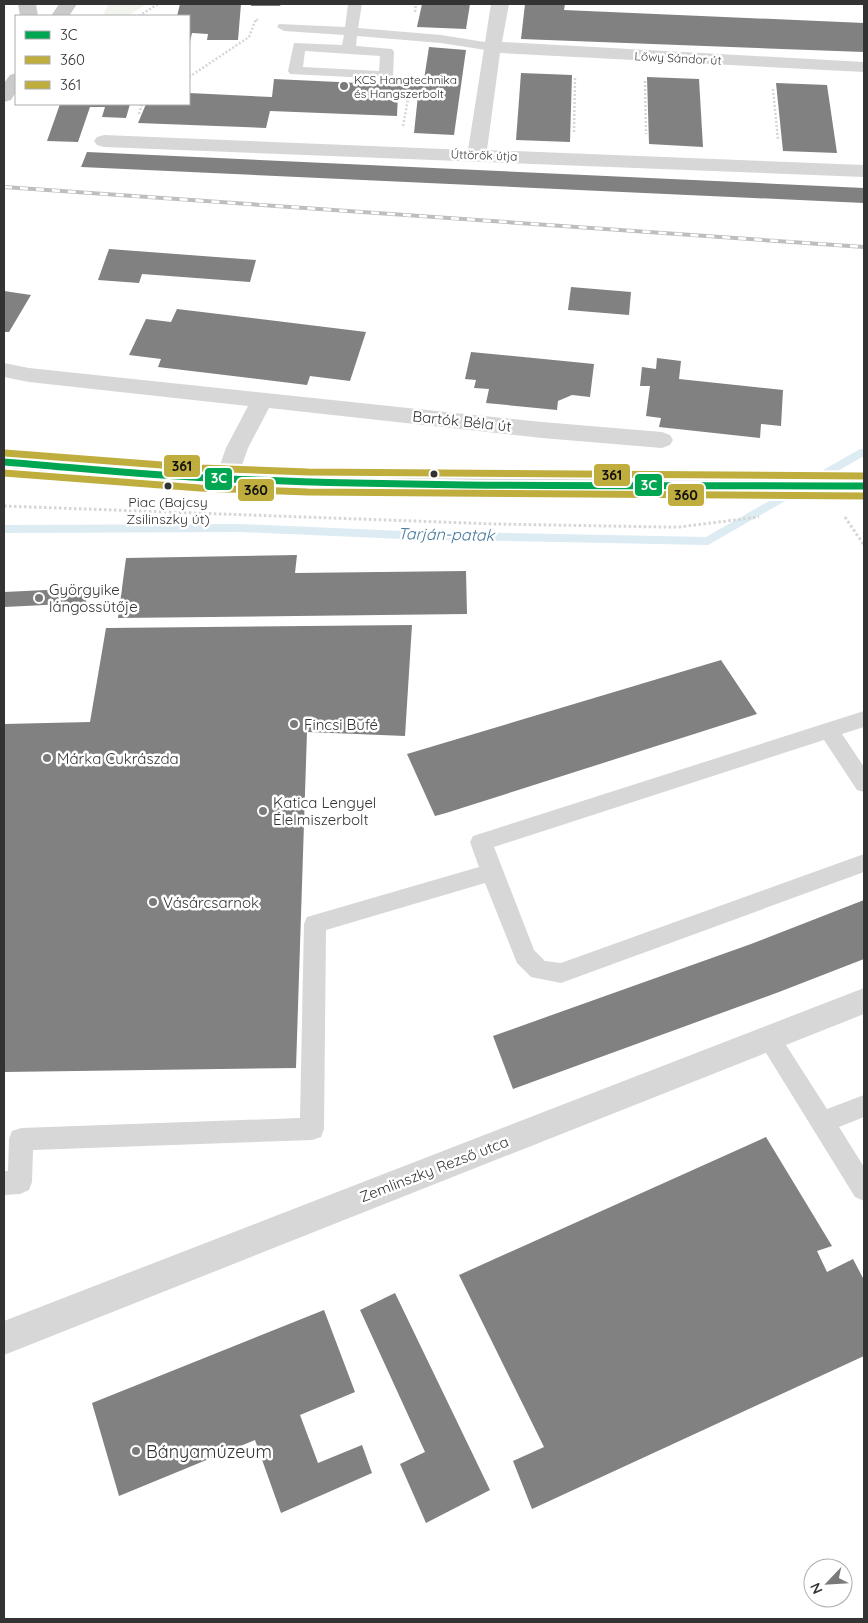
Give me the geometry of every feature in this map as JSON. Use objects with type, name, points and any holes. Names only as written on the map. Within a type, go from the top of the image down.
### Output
[{"type":"main road","points":[[4,96],[15,80]]},
{"type":"main road","points":[[4,463],[227,479],[566,486],[858,486]]},
{"type":"street","points":[[478,155],[492,47],[500,4]]},
{"type":"street","name":"Lőwy Sándor út","points":[[492,47],[575,53],[864,67]]},
{"type":"street","name":"Úttörők útja","points":[[104,141],[864,171]]},
{"type":"street","name":"Bartók Béla út","points":[[4,370],[29,375],[542,430],[662,440]]},
{"type":"street","points":[[227,479],[237,448],[262,400]]},
{"type":"street","name":"Zemlinszky Rezső utca","points":[[4,1338],[864,1001]]},
{"type":"lane","points":[[349,49],[355,4]]},
{"type":"lane","points":[[284,27],[466,42],[492,47]]},
{"type":"lane","points":[[299,46],[349,49],[387,52],[386,76],[295,71],[299,46]]},
{"type":"lane","points":[[864,719],[481,842],[525,956],[540,970],[561,973],[864,863]]},
{"type":"lane","points":[[828,730],[864,784]]},
{"type":"lane","points":[[4,1184],[20,1182],[21,1139],[312,1129],[315,924],[492,872]]},
{"type":"lane","points":[[769,1038],[864,1189]]},
{"type":"lane","points":[[822,1123],[864,1106]]},
{"type":"path","points":[[141,15],[158,4]]},
{"type":"path","points":[[190,76],[249,37],[256,19]]},
{"type":"path","points":[[574,138],[575,53]]},
{"type":"path","points":[[644,56],[646,141]]},
{"type":"path","points":[[771,62],[779,146]]},
{"type":"path","points":[[402,130],[409,94]]},
{"type":"path","points":[[4,506],[496,524],[679,527],[764,516]]},
{"type":"path","points":[[842,513],[864,545]]},
{"type":"shaded area","points":[[109,4],[147,4],[129,15],[103,15]]},
{"type":"building","points":[[180,4],[241,4],[238,40],[207,40],[208,34],[192,33],[190,42],[190,15],[177,15]]},
{"type":"building","points":[[251,4],[281,4],[280,6],[251,6]]},
{"type":"building","points":[[422,4],[470,4],[466,29],[417,27]]},
{"type":"building","points":[[525,4],[565,4],[564,10],[864,23],[864,52],[521,39]]},
{"type":"building","points":[[429,47],[466,50],[454,135],[414,133],[418,95],[398,93],[397,116],[270,111],[266,128],[138,123],[146,105],[190,105],[190,93],[272,97],[274,79],[423,86]]},
{"type":"building","points":[[521,73],[572,75],[570,142],[516,140]]},
{"type":"building","points":[[647,77],[699,79],[703,147],[649,144]]},
{"type":"building","points":[[776,83],[827,85],[837,153],[783,151]]},
{"type":"building","points":[[60,105],[130,105],[126,118],[102,117],[105,107],[90,107],[78,142],[47,141]]},
{"type":"building","points":[[87,152],[864,188],[864,203],[81,167]]},
{"type":"building","points":[[109,249],[256,260],[250,282],[142,274],[139,283],[98,280]]},
{"type":"building","points":[[571,287],[631,292],[629,315],[568,310]]},
{"type":"building","points":[[4,291],[31,295],[9,332],[4,332]]},
{"type":"building","points":[[177,309],[366,332],[350,381],[310,376],[307,385],[158,367],[161,359],[129,355],[146,319],[171,322]]},
{"type":"building","points":[[471,352],[594,364],[590,397],[572,395],[558,401],[557,410],[486,403],[489,389],[474,388],[476,380],[465,379]]},
{"type":"building","points":[[657,358],[681,361],[679,379],[783,390],[781,426],[761,424],[760,438],[659,427],[661,418],[646,416],[650,386],[640,386],[642,367],[656,369]]},
{"type":"building","points":[[297,555],[295,573],[466,571],[467,614],[118,618],[126,558]]},
{"type":"building","points":[[88,588],[86,603],[4,607],[4,592]]},
{"type":"building","name":"Vásárcsarnok","points":[[412,625],[405,736],[307,732],[296,1068],[4,1072],[4,724],[90,722],[106,628]]},
{"type":"building","points":[[721,660],[757,714],[446,813],[435,816],[407,754]]},
{"type":"building","points":[[864,900],[864,959],[513,1089],[493,1036],[751,944]]},
{"type":"building","points":[[766,1137],[832,1246],[817,1251],[827,1272],[853,1259],[864,1280],[864,1356],[532,1509],[513,1461],[544,1447],[459,1275]]},
{"type":"building","points":[[395,1293],[490,1490],[426,1523],[400,1464],[425,1452],[360,1310]]},
{"type":"building","points":[[324,1310],[355,1392],[300,1415],[318,1463],[362,1445],[372,1473],[281,1513],[255,1440],[119,1496],[92,1403]]},
{"type":"waterway","name":"Tarján-patak","points":[[4,529],[240,528],[403,535],[708,541],[864,452]]},
{"type":"railway","points":[[4,187],[864,247]]},
{"type":"transit line","name":"361","points":[[5,453],[201,468],[308,472],[864,476]]},
{"type":"transit line","name":"3C","points":[[4,462],[172,476],[308,482],[466,485],[864,486]]},
{"type":"transit line","name":"360","points":[[4,473],[200,488],[308,492],[864,496]]},
{"type":"place","name":"KCS Hangtechnika és Hangszerbolt","points":[[344,86]]},
{"type":"place","name":"Piac (Bajcsy Zsilinszky út)","points":[[168,486]]},
{"type":"place","name":"Györgyike lángossütője","points":[[39,598]]},
{"type":"place","name":"Fincsi Büfé","points":[[294,724]]},
{"type":"place","name":"Márka Cukrászda","points":[[47,758]]},
{"type":"place","name":"Katica Lengyel Élelmiszerbolt","points":[[263,811]]},
{"type":"place","name":"Vásárcsarnok","points":[[153,902]]},
{"type":"place","name":"Bányamúzeum","points":[[136,1451]]}]
